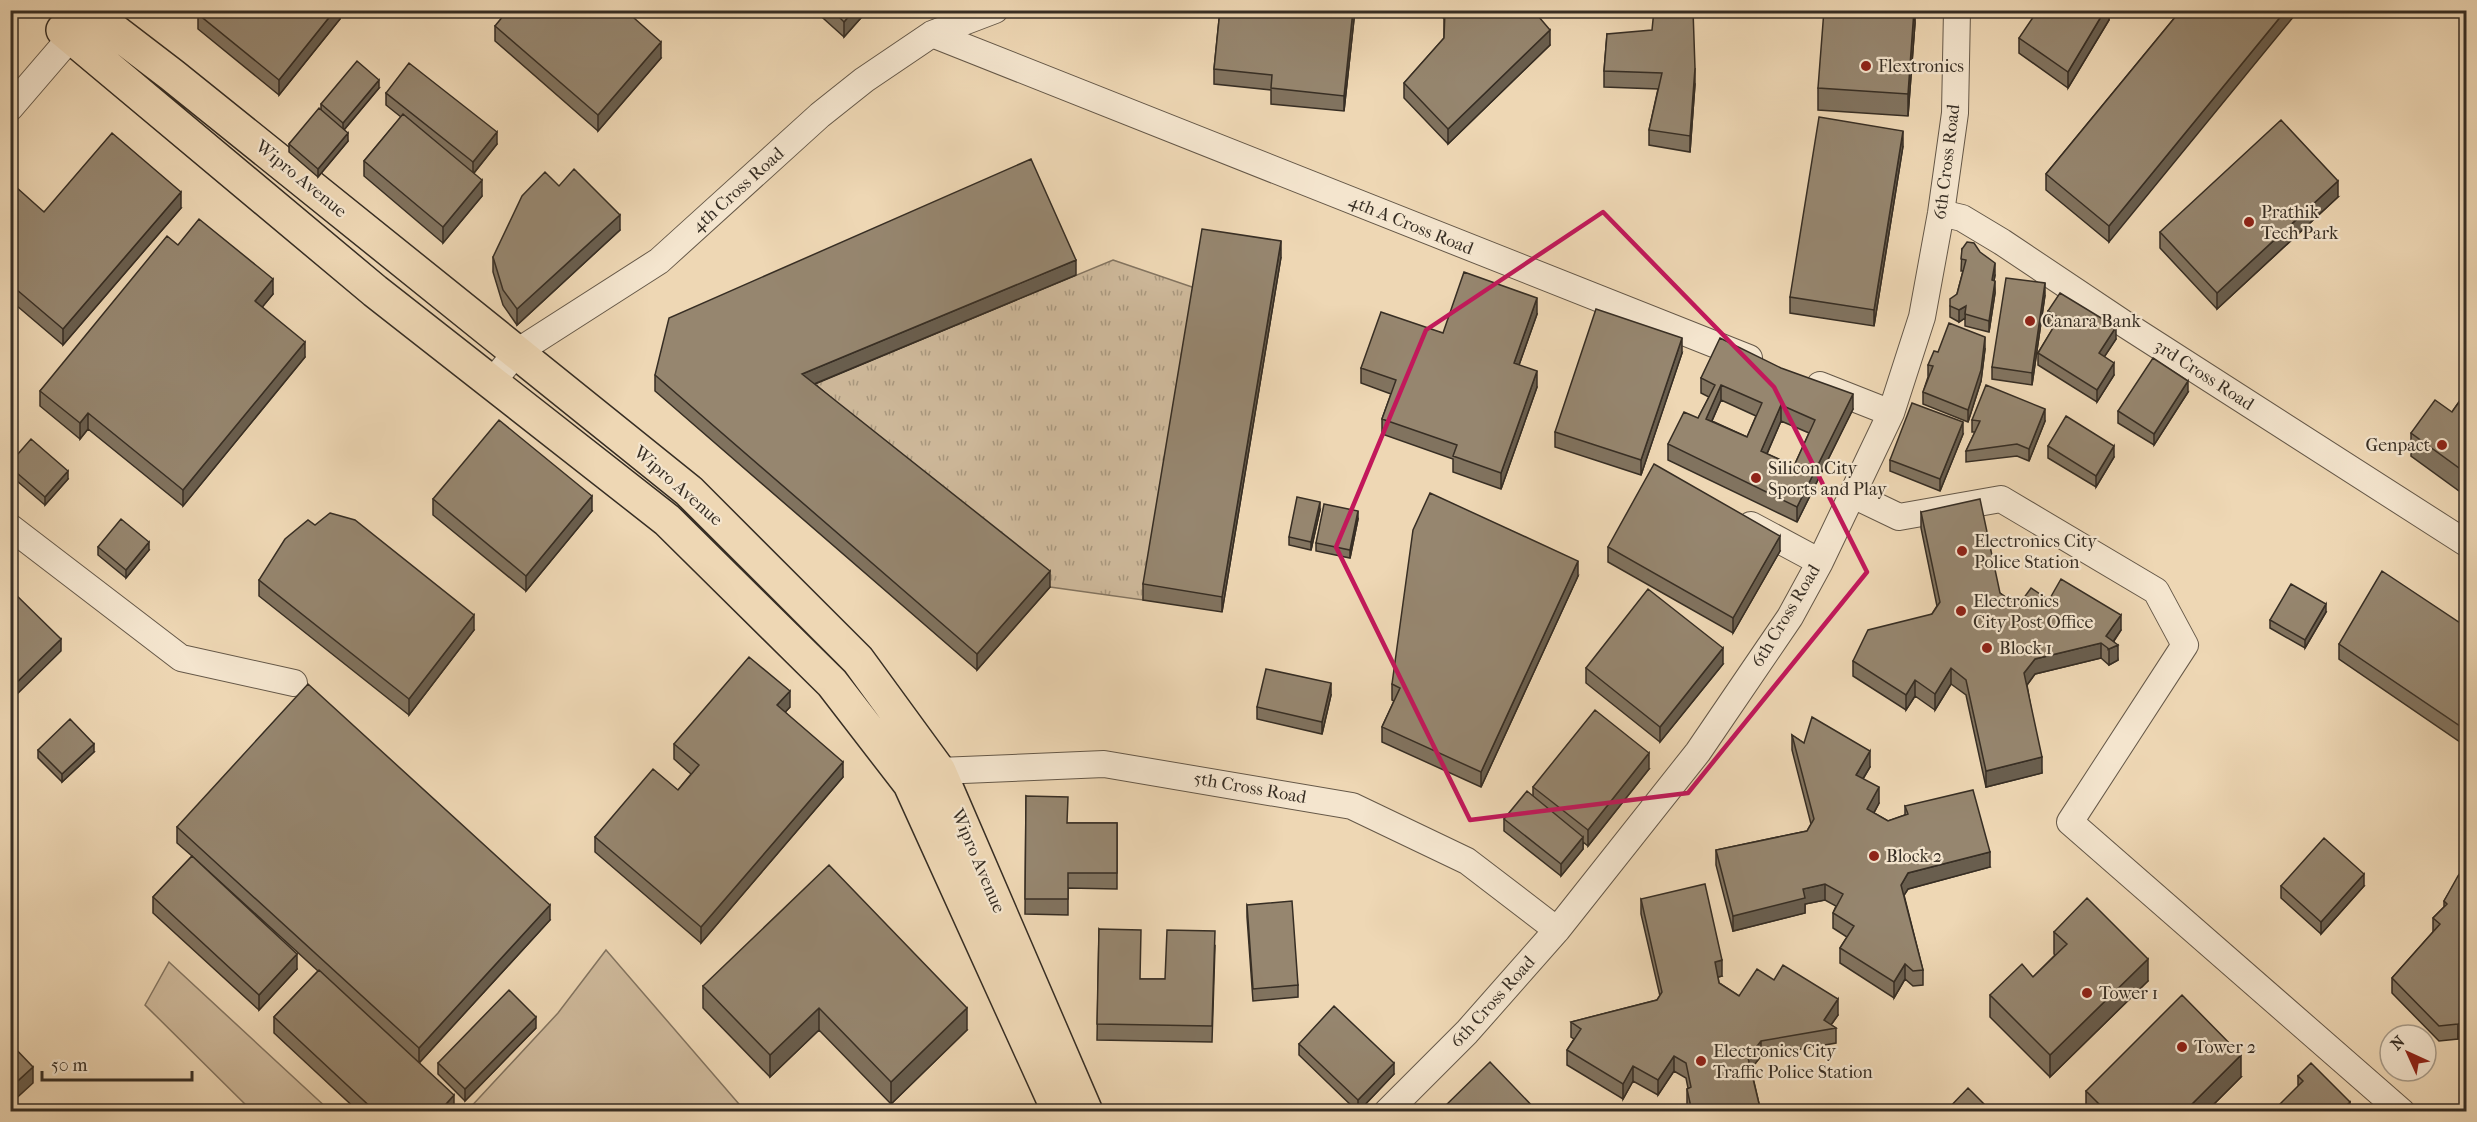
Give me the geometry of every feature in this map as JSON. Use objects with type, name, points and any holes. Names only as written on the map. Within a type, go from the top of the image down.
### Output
[{"type":"main road","name":"Wipro Avenue","points":[[81,19],[172,75],[689,491],[858,660],[925,778],[1086,1112]]},
{"type":"main road","name":"Wipro Avenue","points":[[81,19],[366,284],[667,520],[925,778],[1033,1054],[1059,1112]]},
{"type":"street","name":"4th Cross Road","points":[[491,383],[517,352],[659,261],[820,115],[864,80],[932,34],[995,10]]},
{"type":"street","name":"6th Cross Road","points":[[1388,1112],[1467,1032],[1557,930],[1698,752],[1790,617],[1820,562],[1891,413],[1922,317],[1941,213],[1955,113],[1957,10]]},
{"type":"street","points":[[10,90],[81,19]]},
{"type":"street","points":[[10,108],[81,19]]},
{"type":"street","name":"4th A Cross Road","points":[[932,34],[1891,413]]},
{"type":"street","name":"3rd Cross Road","points":[[1941,213],[1962,218],[2002,242],[2146,338],[2466,543]]},
{"type":"street","points":[[1853,495],[1899,517],[2001,498],[2156,591],[2185,645],[2070,822],[2402,1112]]},
{"type":"street","points":[[1727,513],[1820,562]]},
{"type":"street","points":[[10,527],[181,658],[294,683]]},
{"type":"street","name":"5th Cross Road","points":[[925,778],[1104,764],[1352,806],[1467,861],[1557,930]]},
{"type":"highlighted area","points":[[1603,212],[1774,387],[1867,572],[1688,793],[1470,820],[1336,547],[1426,330]]},
{"type":"green space","points":[[1113,260],[1195,288],[1143,600],[1050,587],[802,389]]},
{"type":"green space","points":[[606,950],[745,1111],[467,1111],[558,1013]]},
{"type":"green space","points":[[169,962],[330,1111],[252,1111],[145,1005]]},
{"type":"building","points":[[201,10],[335,10],[279,80],[198,14]]},
{"type":"building","points":[[508,10],[625,10],[661,42],[598,115],[495,26]]},
{"type":"building","points":[[832,10],[854,10],[844,22]]},
{"type":"building","points":[[1220,10],[1353,10],[1344,96],[1271,88],[1272,75],[1214,69]]},
{"type":"building","points":[[1445,10],[1533,10],[1550,30],[1448,129],[1404,83],[1444,38]]},
{"type":"building","points":[[1654,10],[1693,10],[1695,68],[1690,136],[1649,130],[1662,73],[1604,71],[1607,34],[1652,30]]},
{"type":"building","name":"Flextronics","points":[[1824,10],[1914,10],[1908,94],[1818,88]]},
{"type":"building","points":[[2038,10],[2105,10],[2068,72],[2019,38]]},
{"type":"building","points":[[2181,10],[2286,10],[2109,226],[2046,174]]},
{"type":"building","points":[[357,61],[379,80],[343,123],[321,104]]},
{"type":"building","points":[[409,63],[497,132],[473,162],[386,93]]},
{"type":"building","points":[[319,108],[348,133],[318,169],[289,144]]},
{"type":"building","points":[[403,114],[482,180],[443,227],[364,161]]},
{"type":"building","points":[[1819,117],[1903,131],[1874,310],[1790,297]]},
{"type":"building","name":"Prathik Tech Park","points":[[2281,120],[2338,181],[2217,293],[2160,232]]},
{"type":"building","points":[[112,133],[181,192],[63,329],[10,284],[10,194],[16,187],[44,212]]},
{"type":"building","points":[[1031,159],[1076,260],[802,374],[1050,571],[977,654],[655,375],[669,318]]},
{"type":"building","points":[[574,169],[620,215],[517,309],[503,290],[493,257],[522,196],[545,172],[559,186]]},
{"type":"building","points":[[199,219],[273,279],[255,301],[305,342],[183,490],[88,413],[80,423],[40,391],[167,236],[178,245]]},
{"type":"building","points":[[1202,229],[1281,241],[1222,597],[1143,584]]},
{"type":"building","points":[[1967,242],[1974,243],[1980,252],[1995,263],[1992,280],[1995,281],[1989,321],[1965,314],[1966,306],[1959,310],[1950,306],[1950,299],[1957,294],[1966,260],[1961,259],[1962,249]]},
{"type":"building","points":[[1464,272],[1537,298],[1514,363],[1537,371],[1501,473],[1453,456],[1457,445],[1382,419],[1396,380],[1361,368],[1381,312],[1443,333]]},
{"type":"building","points":[[2006,278],[2045,283],[2032,373],[1992,367]]},
{"type":"building","points":[[2060,293],[2116,327],[2099,353],[2114,363],[2097,390],[2038,353],[2059,318],[2048,311]]},
{"type":"building","points":[[1596,309],[1682,338],[1641,460],[1555,432]]},
{"type":"building","points":[[1949,323],[1985,337],[1981,370],[1968,410],[1923,392],[1933,366],[1928,365],[1934,351],[1938,352]]},
{"type":"building","points":[[1720,338],[1781,368],[1853,394],[1797,507],[1668,444],[1684,412],[1698,418],[1715,385],[1701,378]],"holes":[[[1721,385],[1762,403],[1747,437],[1706,419]],[[1781,405],[1815,420],[1794,466],[1761,451]]]},
{"type":"building","points":[[2153,358],[2188,381],[2154,434],[2118,411]]},
{"type":"building","points":[[1986,385],[2045,409],[2029,449],[2017,444],[1966,451],[1980,421],[1972,420]]},
{"type":"building","points":[[2466,392],[2466,473],[2411,433],[2435,400],[2452,412]]},
{"type":"building","points":[[1912,403],[1963,422],[1940,479],[1890,460]]},
{"type":"building","points":[[2066,416],[2114,446],[2096,476],[2048,446]]},
{"type":"building","points":[[499,420],[592,496],[526,576],[433,499]]},
{"type":"building","points":[[31,439],[68,471],[45,497],[10,467],[10,463]]},
{"type":"building","points":[[1654,464],[1780,536],[1733,618],[1608,547]]},
{"type":"building","points":[[1430,493],[1578,561],[1481,772],[1382,727],[1400,688],[1392,684],[1413,530]]},
{"type":"building","points":[[1297,497],[1320,502],[1311,542],[1289,537]]},
{"type":"building","name":"Block 1","points":[[1980,499],[2000,593],[2018,606],[2031,588],[2049,600],[2061,579],[2121,615],[2106,636],[2118,645],[2109,649],[2101,643],[2035,659],[2024,673],[2042,757],[1986,771],[1966,680],[1951,668],[1935,694],[1915,680],[1906,695],[1853,661],[1868,630],[1932,614],[1940,602],[1921,512]]},
{"type":"building","points":[[1324,504],[1358,511],[1350,550],[1316,543]]},
{"type":"building","points":[[330,513],[355,520],[474,615],[409,699],[259,580],[285,539],[308,520],[315,525]]},
{"type":"building","points":[[121,519],[149,542],[126,570],[98,547]]},
{"type":"building","points":[[2382,571],[2466,627],[2466,730],[2339,644]]},
{"type":"building","points":[[2291,584],[2326,604],[2305,640],[2270,620]]},
{"type":"building","points":[[10,589],[61,639],[10,689]]},
{"type":"building","points":[[1648,589],[1723,648],[1660,727],[1586,668]]},
{"type":"building","points":[[749,657],[790,691],[777,705],[843,762],[701,927],[595,837],[653,769],[678,790],[699,765],[674,744]]},
{"type":"building","points":[[1266,669],[1331,683],[1322,722],[1257,707]]},
{"type":"building","points":[[308,684],[550,905],[419,1048],[177,827]]},
{"type":"building","points":[[1595,710],[1649,753],[1588,830],[1533,787]]},
{"type":"building","name":"Block 2","points":[[1812,717],[1870,751],[1856,775],[1879,787],[1867,809],[1888,821],[1908,814],[1905,806],[1973,790],[1990,852],[1908,873],[1901,885],[1923,970],[1913,971],[1905,964],[1894,982],[1840,948],[1854,926],[1833,913],[1843,894],[1825,884],[1803,889],[1805,898],[1733,916],[1716,850],[1807,831],[1814,819],[1792,735],[1804,743]]},
{"type":"building","points":[[70,719],[94,744],[62,774],[38,750]]},
{"type":"building","points":[[1527,791],[1583,837],[1561,864],[1504,819]]},
{"type":"building","points":[[1026,796],[1068,797],[1067,823],[1117,823],[1117,873],[1068,873],[1068,899],[1025,899]]},
{"type":"building","points":[[2324,838],[2364,874],[2321,922],[2281,886]]},
{"type":"building","points":[[192,856],[297,954],[259,995],[153,897]]},
{"type":"building","points":[[829,865],[967,1008],[891,1082],[819,1008],[770,1055],[703,986]]},
{"type":"building","points":[[2466,865],[2466,1021],[2439,1026],[2392,978],[2440,924],[2433,918],[2447,904],[2444,901]]},
{"type":"building","points":[[1705,884],[1722,960],[1715,962],[1719,983],[1739,996],[1757,969],[1774,980],[1783,965],[1838,999],[1824,1020],[1836,1028],[1761,1041],[1748,1058],[1761,1112],[1692,1112],[1687,1089],[1691,1087],[1686,1063],[1674,1056],[1658,1080],[1633,1066],[1623,1084],[1567,1050],[1581,1029],[1571,1022],[1657,1000],[1662,992],[1641,899]]},
{"type":"building","name":"Tower 1","points":[[2087,898],[2148,959],[2050,1055],[1990,995],[2022,964],[2033,977],[2067,944],[2054,932]]},
{"type":"building","points":[[1292,901],[1298,985],[1253,989],[1247,905]]},
{"type":"building","points":[[1099,929],[1141,930],[1140,979],[1165,979],[1167,930],[1215,931],[1212,1026],[1097,1024]]},
{"type":"building","points":[[319,970],[454,1095],[439,1112],[376,1112],[274,1017]]},
{"type":"building","points":[[509,990],[536,1017],[465,1089],[438,1063]]},
{"type":"building","name":"Tower 2","points":[[2182,995],[2241,1055],[2184,1112],[2107,1112],[2086,1091]]},
{"type":"building","points":[[1334,1006],[1394,1063],[1358,1100],[1299,1044]]},
{"type":"building","points":[[10,1043],[33,1067],[10,1088]]},
{"type":"building","points":[[1490,1062],[1538,1112],[1439,1112]]},
{"type":"building","points":[[2311,1063],[2350,1102],[2340,1112],[2272,1112],[2303,1081],[2298,1076]]},
{"type":"building","points":[[1968,1088],[1992,1112],[1945,1112]]},
{"type":"place","name":"Flextronics","points":[[1866,66]]},
{"type":"place","name":"Prathik Tech Park","points":[[2249,222]]},
{"type":"place","name":"Canara Bank","points":[[2030,321]]},
{"type":"place","name":"Genpact","points":[[2442,445]]},
{"type":"place","name":"Silicon City Sports and Play","points":[[1756,478]]},
{"type":"place","name":"Electronics City Police Station","points":[[1962,551]]},
{"type":"place","name":"Electronics City Post Office","points":[[1961,611]]},
{"type":"place","name":"Block 1","points":[[1987,648]]},
{"type":"place","name":"Block 2","points":[[1874,856]]},
{"type":"place","name":"Tower 1","points":[[2087,993]]},
{"type":"place","name":"Tower 2","points":[[2182,1047]]},
{"type":"place","name":"Electronics City Traffic Police Station","points":[[1701,1061]]}]
